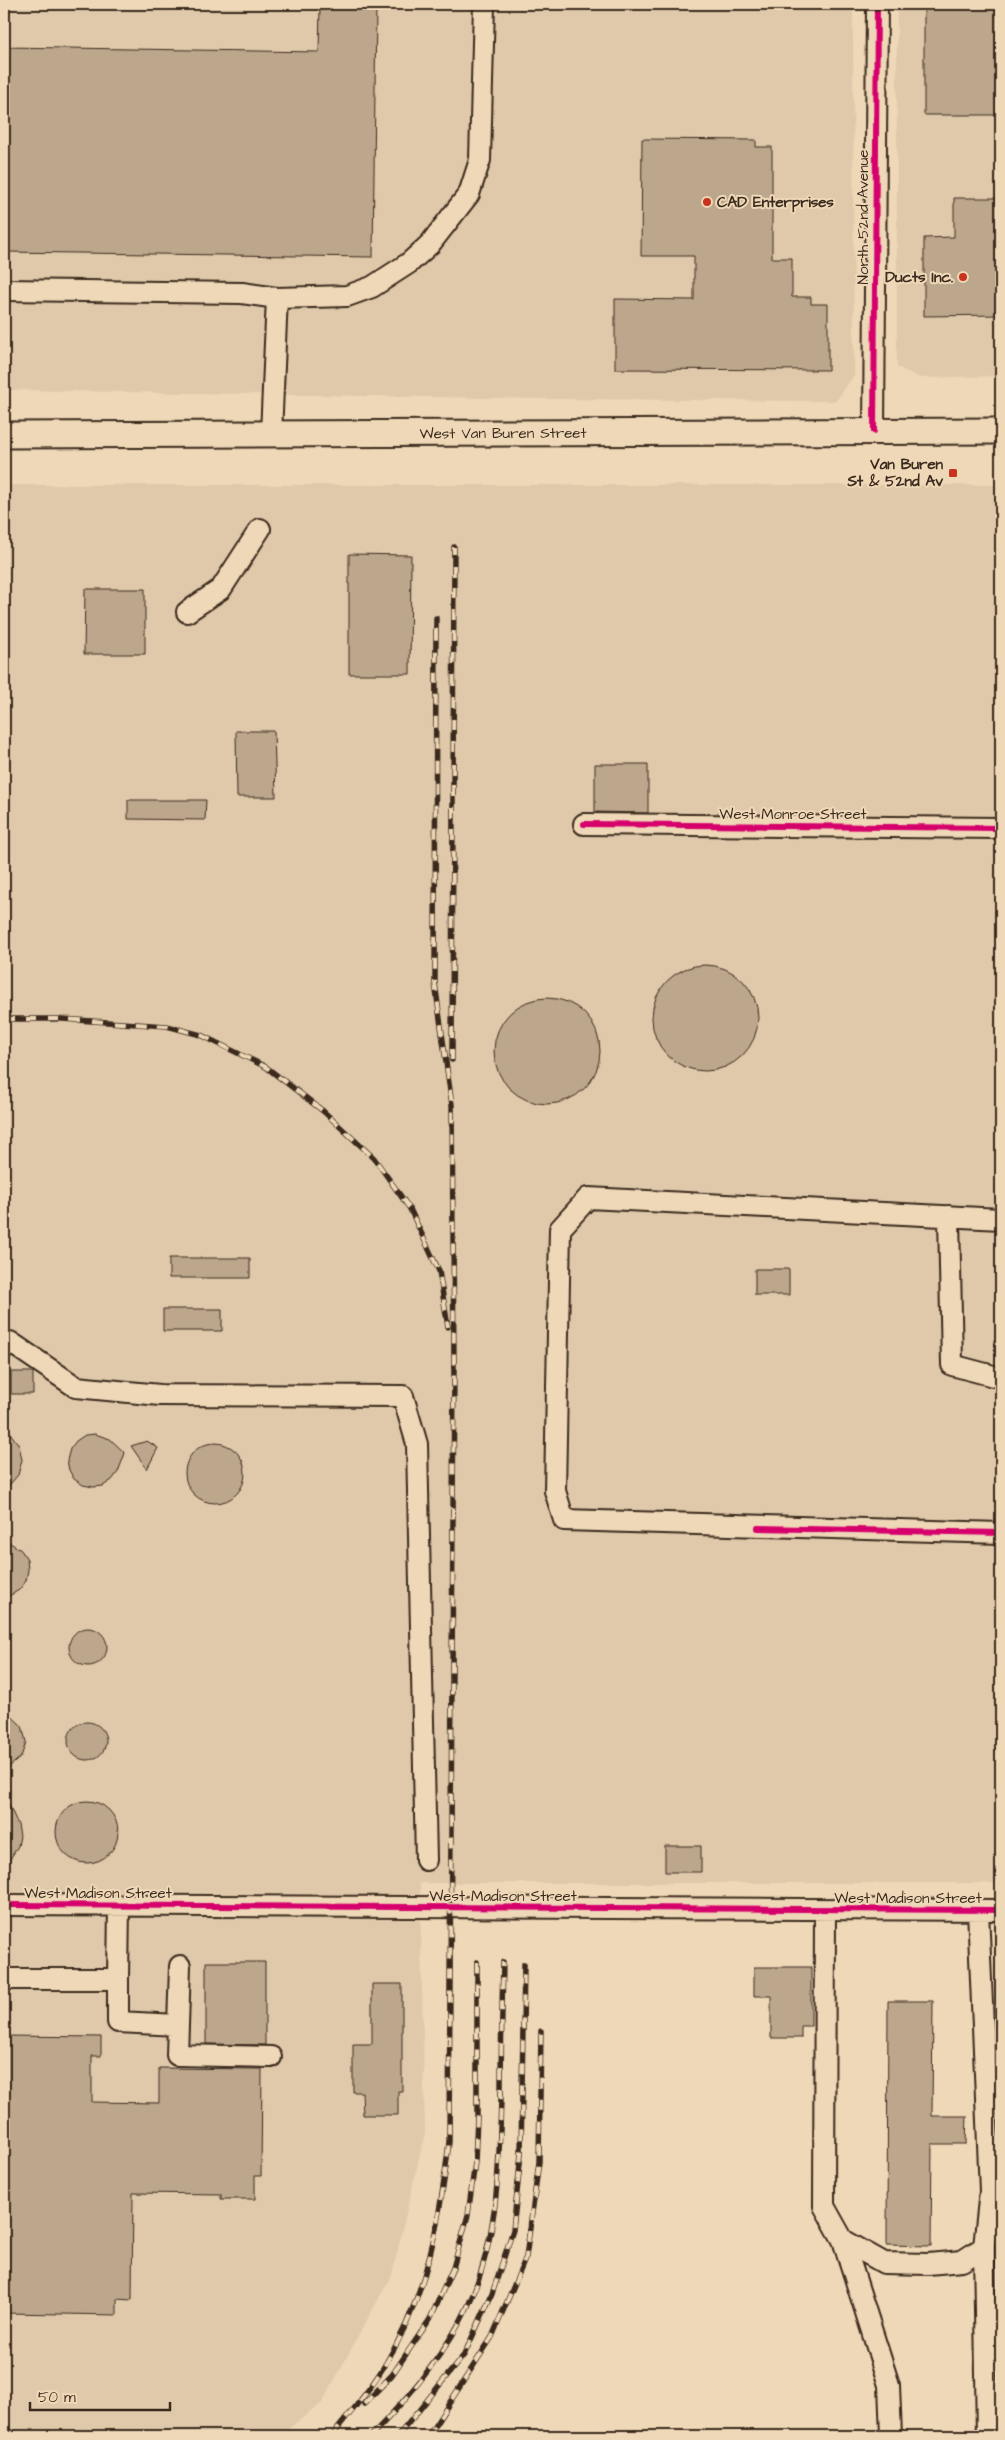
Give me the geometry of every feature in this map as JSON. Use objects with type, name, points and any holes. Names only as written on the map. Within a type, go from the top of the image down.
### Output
[{"type":"main road","name":"West Van Buren Street","points":[[4,435],[1001,431]]},
{"type":"street","points":[[4,290],[242,293],[276,298],[347,296],[372,287],[409,263],[430,244],[470,194],[480,160],[484,4]]},
{"type":"street","name":"North 52nd Avenue","points":[[874,431],[877,4]]},
{"type":"street","points":[[270,434],[276,298]]},
{"type":"street","points":[[187,612],[221,589],[260,529]]},
{"type":"street","name":"West Monroe Street","points":[[584,824],[1001,828]]},
{"type":"street","points":[[1001,1219],[588,1198],[560,1229],[555,1491],[564,1520],[758,1528],[1001,1533]]},
{"type":"street","points":[[949,1216],[952,1365],[1001,1378]]},
{"type":"street","points":[[4,1342],[10,1342],[76,1387],[160,1395],[403,1396],[417,1444],[426,1860]]},
{"type":"street","name":"West Madison Street","points":[[4,1905],[1001,1910]]},
{"type":"street","points":[[119,1906],[118,2022],[178,2025]]},
{"type":"street","points":[[825,1910],[824,2206],[843,2240],[889,2385],[891,2436]]},
{"type":"street","points":[[978,1910],[990,2191],[984,2247],[987,2436]]},
{"type":"street","points":[[180,1966],[178,2055],[271,2057]]},
{"type":"street","points":[[4,1979],[118,1979]]},
{"type":"street","points":[[843,2240],[884,2263],[928,2264],[962,2260],[984,2247]]},
{"type":"shaded area","points":[[4,4],[853,4],[854,375],[836,401],[549,399],[4,390]]},
{"type":"shaded area","points":[[897,4],[1001,4],[1001,376],[920,378],[897,367]]},
{"type":"shaded area","points":[[4,485],[1001,485],[1001,1883],[420,1883],[425,2133],[392,2274],[322,2403],[279,2436],[4,2436]]},
{"type":"building","points":[[924,4],[1001,4],[1001,115],[924,115]]},
{"type":"building","points":[[320,7],[376,8],[373,257],[4,252],[4,47],[319,52]]},
{"type":"building","name":"CAD Enterprises","points":[[642,139],[756,140],[756,147],[772,147],[772,258],[792,258],[792,297],[811,297],[811,304],[828,304],[828,370],[615,369],[615,299],[694,300],[694,256],[641,256]]},
{"type":"building","name":"Ducts Inc.","points":[[954,198],[1001,198],[1001,315],[924,316],[924,238],[954,237]]},
{"type":"building","points":[[349,554],[411,555],[410,674],[349,674]]},
{"type":"building","points":[[85,589],[145,589],[145,654],[84,654]]},
{"type":"building","points":[[236,731],[274,731],[276,797],[237,797]]},
{"type":"building","points":[[595,764],[648,764],[648,813],[595,812]]},
{"type":"building","points":[[128,800],[206,800],[205,820],[128,819]]},
{"type":"building","points":[[705,965],[725,969],[743,980],[754,998],[758,1018],[754,1038],[743,1056],[725,1067],[705,1071],[685,1067],[667,1056],[656,1038],[652,1018],[656,998],[667,980],[685,969]]},
{"type":"building","points":[[547,998],[567,1002],[584,1014],[596,1031],[600,1051],[596,1071],[584,1088],[567,1100],[547,1104],[527,1100],[510,1088],[498,1071],[494,1051],[498,1031],[510,1014],[527,1002]]},
{"type":"building","points":[[169,1258],[250,1258],[250,1278],[169,1278]]},
{"type":"building","points":[[755,1269],[789,1269],[789,1295],[755,1295]]},
{"type":"building","points":[[163,1309],[222,1309],[222,1331],[163,1331]]},
{"type":"building","points":[[11,1372],[33,1372],[33,1394],[11,1394]]},
{"type":"building","points":[[4,1425],[19,1445],[22,1460],[18,1475],[4,1491]]},
{"type":"building","points":[[95,1434],[110,1439],[125,1453],[118,1472],[112,1480],[103,1486],[93,1487],[83,1485],[74,1479],[69,1470],[67,1460],[70,1449],[76,1441],[85,1435]]},
{"type":"building","points":[[147,1441],[158,1448],[147,1469],[131,1446]]},
{"type":"building","points":[[215,1443],[227,1445],[240,1456],[245,1473],[243,1485],[232,1498],[215,1503],[203,1501],[190,1490],[185,1473],[187,1461],[198,1448]]},
{"type":"building","points":[[4,1539],[21,1550],[27,1559],[28,1570],[26,1581],[19,1590],[4,1599]]},
{"type":"building","points":[[88,1628],[95,1629],[101,1634],[106,1640],[106,1654],[101,1660],[95,1665],[88,1666],[81,1665],[75,1660],[70,1654],[69,1647],[70,1640],[75,1634],[81,1629]]},
{"type":"building","points":[[4,1709],[22,1726],[26,1742],[21,1757],[4,1771]]},
{"type":"building","points":[[87,1722],[94,1723],[100,1728],[105,1734],[105,1748],[100,1754],[94,1759],[87,1760],[80,1759],[74,1754],[69,1748],[68,1741],[69,1734],[74,1728],[80,1723]]},
{"type":"building","points":[[4,1793],[18,1825],[20,1836],[18,1846],[4,1869]]},
{"type":"building","points":[[87,1801],[104,1806],[109,1810],[113,1815],[118,1832],[113,1849],[109,1854],[104,1858],[87,1863],[70,1858],[65,1854],[61,1849],[56,1832],[61,1815],[65,1810],[70,1806]]},
{"type":"building","points":[[665,1846],[701,1846],[701,1872],[665,1872]]},
{"type":"building","points":[[206,1962],[265,1962],[265,2045],[206,2044]]},
{"type":"building","points":[[754,1967],[811,1967],[811,2026],[801,2026],[801,2038],[771,2038],[771,1996],[754,1996]]},
{"type":"building","points":[[372,1984],[402,1984],[402,2091],[398,2091],[398,2115],[363,2115],[362,2092],[353,2092],[353,2044],[372,2044]]},
{"type":"building","points":[[888,2001],[933,2001],[932,2116],[967,2116],[966,2144],[932,2144],[931,2246],[887,2245]]},
{"type":"building","points":[[5,2036],[101,2037],[101,2056],[92,2056],[92,2102],[159,2103],[159,2068],[262,2069],[261,2176],[255,2176],[255,2199],[221,2199],[221,2194],[133,2193],[132,2300],[117,2299],[117,2315],[4,2313]]},
{"type":"railway","points":[[452,1060],[454,547]]},
{"type":"railway","points":[[332,2436],[380,2373],[412,2311],[430,2256],[441,2200],[449,2142],[454,1362],[452,1105],[435,983],[436,618]]},
{"type":"railway","points":[[4,1019],[62,1019],[167,1026],[201,1035],[266,1067],[323,1111],[374,1158],[410,1209],[439,1271],[448,1327]]},
{"type":"railway","points":[[364,2404],[392,2375],[430,2319],[453,2268],[468,2215],[475,2162],[477,2117],[477,1962]]},
{"type":"railway","points":[[371,2436],[412,2391],[449,2341],[468,2306],[486,2256],[498,2178],[503,1962]]},
{"type":"railway","points":[[398,2436],[464,2355],[492,2294],[513,2230],[521,2154],[524,1964]]},
{"type":"railway","points":[[428,2436],[492,2337],[526,2257],[539,2162],[541,2031]]},
{"type":"cycle path","points":[[874,431],[877,4]]},
{"type":"cycle path","points":[[584,824],[1001,828]]},
{"type":"cycle path","points":[[758,1528],[1001,1533]]},
{"type":"cycle path","points":[[4,1905],[1001,1910]]},
{"type":"place","name":"CAD Enterprises","points":[[707,202]]},
{"type":"place","name":"Ducts Inc.","points":[[963,277]]},
{"type":"place","name":"Van Buren St & 52nd Av","points":[[953,473]]}]
